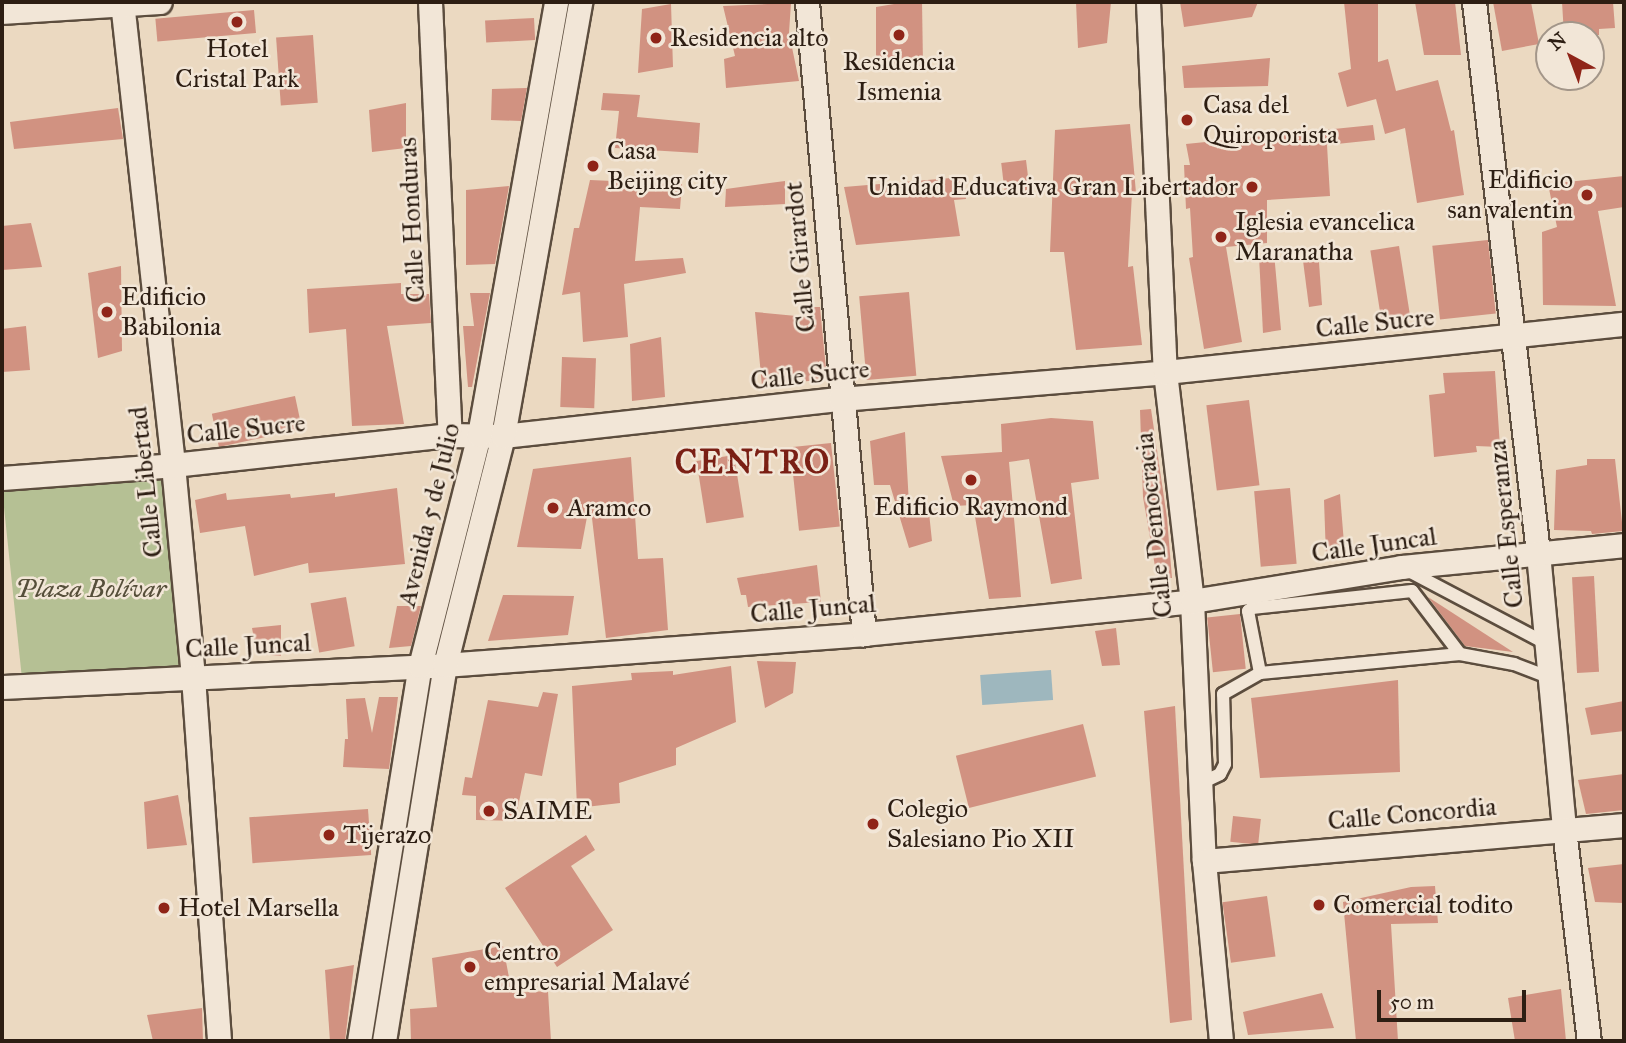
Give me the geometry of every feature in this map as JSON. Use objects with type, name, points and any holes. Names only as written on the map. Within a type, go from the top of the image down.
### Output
[{"type":"street","points":[[2,12],[160,2]]},
{"type":"street","name":"Calle Honduras","points":[[430,2],[450,435]]},
{"type":"street","name":"Avenida 5 de Julio","points":[[359,1041],[420,666],[479,435],[556,2]]},
{"type":"street","name":"Avenida 5 de Julio","points":[[384,1041],[445,665],[503,436],[580,2]]},
{"type":"street","name":"Calle Girardot","points":[[807,2],[840,399],[863,634]]},
{"type":"street","name":"Calle Democracia","points":[[1148,2],[1165,372],[1192,601],[1199,785],[1221,1041]]},
{"type":"street","name":"Calle Esperanza","points":[[1474,2],[1538,553],[1564,830],[1589,1041]]},
{"type":"street","name":"Calle Libertad","points":[[122,3],[173,465],[193,677],[219,1041]]},
{"type":"street","name":"Calle Sucre","points":[[2,478],[173,465],[450,435],[503,436],[840,399],[1165,372],[1624,324]]},
{"type":"street","name":"Calle Juncal","points":[[2,687],[445,665],[863,634],[1192,601],[1401,567],[1624,545]]},
{"type":"street","name":"Calle Concordia","points":[[1204,860],[1624,825]]},
{"type":"lane","points":[[1401,567],[1546,644]]},
{"type":"lane","points":[[1260,673],[1248,611],[1252,607],[1412,591],[1460,654]]},
{"type":"lane","points":[[1199,785],[1220,774],[1225,764],[1223,694],[1260,673],[1460,654],[1514,664],[1550,678]]},
{"type":"green space","name":"Plaza Bolívar","points":[[169,470],[190,673],[23,690],[2,488]]},
{"type":"water","points":[[1051,670],[1053,700],[982,705],[980,675]]},
{"type":"building","name":"Residencia Ismenia","points":[[922,2],[923,66],[876,64],[876,7]]},
{"type":"building","points":[[1076,2],[1111,2],[1107,43],[1078,48]]},
{"type":"building","points":[[1180,2],[1258,2],[1252,17],[1184,27]]},
{"type":"building","points":[[1344,2],[1378,2],[1378,62],[1388,59],[1396,91],[1438,80],[1451,131],[1454,130],[1464,195],[1417,203],[1405,128],[1385,134],[1376,99],[1347,107],[1338,73],[1351,69]]},
{"type":"building","points":[[1415,2],[1455,2],[1461,55],[1424,55]]},
{"type":"building","points":[[1493,2],[1531,2],[1535,45],[1502,51]]},
{"type":"building","points":[[1562,2],[1613,2],[1615,28],[1605,29],[1605,21],[1563,21]]},
{"type":"building","points":[[791,3],[789,33],[799,81],[726,88],[724,59],[735,56],[723,6]]},
{"type":"building","name":"Residencia alto","points":[[671,4],[673,67],[638,73],[642,9]]},
{"type":"building","points":[[254,10],[256,33],[157,42],[155,19]]},
{"type":"building","points":[[534,18],[535,40],[486,43],[485,21]]},
{"type":"building","points":[[313,35],[318,103],[281,105],[276,38]]},
{"type":"building","points":[[1270,58],[1268,86],[1184,88],[1182,66]]},
{"type":"building","points":[[527,88],[521,121],[491,120],[492,89]]},
{"type":"building","points":[[603,93],[640,95],[637,117],[700,123],[698,153],[615,148],[619,111],[601,110]]},
{"type":"building","points":[[406,103],[406,148],[372,152],[369,110]]},
{"type":"building","points":[[118,108],[123,139],[14,149],[10,122]]},
{"type":"building","points":[[1130,124],[1136,193],[1132,193],[1128,267],[1133,266],[1142,345],[1076,350],[1064,252],[1050,252],[1055,130]]},
{"type":"building","points":[[1373,125],[1375,140],[1327,145],[1330,196],[1267,200],[1267,243],[1226,247],[1242,342],[1204,349],[1189,258],[1193,257],[1190,208],[1186,209],[1184,165],[1190,165],[1186,144]]},
{"type":"building","points":[[1026,160],[1030,192],[1005,195],[1001,163]]},
{"type":"building","points":[[1624,176],[1624,207],[1598,211],[1616,306],[1543,305],[1542,232],[1557,227],[1548,184]]},
{"type":"building","points":[[963,177],[966,199],[954,200],[960,236],[856,245],[844,187]]},
{"type":"building","points":[[590,180],[682,184],[680,209],[640,207],[635,261],[683,258],[686,273],[624,284],[628,337],[583,342],[580,292],[562,295],[574,228],[579,228]]},
{"type":"building","points":[[785,181],[785,204],[725,207],[726,189]]},
{"type":"building","points":[[509,186],[495,264],[466,265],[466,190]]},
{"type":"building","points":[[31,223],[42,267],[2,270],[2,226]]},
{"type":"building","points":[[1488,240],[1496,314],[1440,319],[1432,246]]},
{"type":"building","points":[[1399,246],[1410,318],[1382,323],[1370,251]]},
{"type":"building","points":[[1318,248],[1322,305],[1309,307],[1302,253]]},
{"type":"building","points":[[1274,253],[1281,330],[1263,333],[1259,256]]},
{"type":"building","name":"Edificio Babilonia","points":[[121,266],[122,351],[98,358],[88,273]]},
{"type":"building","points":[[401,283],[401,294],[429,294],[431,323],[387,326],[404,424],[352,426],[346,329],[309,333],[307,289]]},
{"type":"building","points":[[909,292],[916,376],[867,380],[859,296]]},
{"type":"building","points":[[470,293],[490,293],[472,387],[468,387],[463,326],[474,326]]},
{"type":"building","points":[[806,307],[820,307],[827,379],[762,386],[755,312],[807,317]]},
{"type":"building","points":[[26,326],[30,370],[2,372],[2,329]]},
{"type":"building","points":[[661,337],[665,397],[632,401],[630,344]]},
{"type":"building","points":[[562,357],[596,358],[594,408],[560,407]]},
{"type":"building","points":[[1495,371],[1500,447],[1476,446],[1477,452],[1434,457],[1429,395],[1445,393],[1443,373]]},
{"type":"building","points":[[295,396],[302,429],[219,447],[212,414]]},
{"type":"building","points":[[1249,400],[1259,485],[1217,491],[1206,405]]},
{"type":"building","points":[[1151,409],[1167,518],[1172,578],[1157,578],[1143,497],[1140,410]]},
{"type":"building","points":[[1051,418],[1093,421],[1099,479],[1071,483],[1082,579],[1051,584],[1029,459],[1009,462],[1021,597],[989,599],[973,505],[954,506],[941,456],[1002,452],[1001,424]]},
{"type":"building","points":[[905,432],[909,505],[928,503],[932,541],[909,548],[890,485],[874,485],[870,441]]},
{"type":"building","points":[[831,443],[840,527],[799,531],[790,447]]},
{"type":"building","points":[[734,455],[744,517],[706,523],[696,461]]},
{"type":"building","points":[[631,457],[638,559],[663,558],[668,630],[606,638],[590,501],[581,549],[517,547],[533,469]]},
{"type":"building","points":[[1587,459],[1615,459],[1623,531],[1592,534],[1591,531],[1554,530],[1556,470],[1587,465]]},
{"type":"building","points":[[397,488],[405,564],[309,573],[308,563],[254,576],[245,526],[200,533],[195,500],[226,493],[227,500],[290,494],[291,498],[335,493],[335,497]]},
{"type":"building","points":[[1290,488],[1297,564],[1261,567],[1254,491]]},
{"type":"building","points":[[1340,494],[1345,556],[1326,556],[1324,500]]},
{"type":"building","points":[[817,565],[821,602],[748,607],[746,595],[741,595],[737,578]]},
{"type":"building","points":[[1594,576],[1599,672],[1577,673],[1572,577]]},
{"type":"building","points":[[503,595],[574,596],[568,635],[488,641]]},
{"type":"building","points":[[346,597],[355,646],[319,652],[311,603]]},
{"type":"building","points":[[1428,597],[1513,652],[1465,646]]},
{"type":"building","points":[[397,606],[421,606],[411,646],[389,648]]},
{"type":"building","points":[[1240,614],[1246,669],[1213,672],[1207,617]]},
{"type":"building","points":[[281,625],[281,656],[257,654],[252,628]]},
{"type":"building","points":[[1116,628],[1120,665],[1102,666],[1095,631]]},
{"type":"building","points":[[757,661],[796,662],[793,693],[765,708]]},
{"type":"building","points":[[731,666],[736,722],[676,748],[676,765],[619,783],[620,803],[577,808],[572,686],[632,680],[631,673],[673,671],[673,675]]},
{"type":"building","points":[[1398,680],[1400,772],[1260,778],[1251,698]]},
{"type":"building","points":[[543,692],[558,694],[542,776],[525,773],[515,821],[476,820],[476,796],[462,795],[465,777],[472,778],[488,700],[538,707]]},
{"type":"building","points":[[379,697],[398,697],[389,769],[343,767],[345,739],[348,739],[346,699],[365,698],[372,733]]},
{"type":"building","points":[[1624,701],[1624,731],[1591,735],[1585,708]]},
{"type":"building","points":[[1175,706],[1192,1020],[1170,1023],[1144,711]]},
{"type":"building","points":[[1083,724],[1096,776],[969,808],[956,756]]},
{"type":"building","points":[[1624,774],[1624,810],[1586,814],[1578,780]]},
{"type":"building","points":[[178,795],[187,845],[147,849],[144,802]]},
{"type":"building","points":[[368,809],[371,855],[252,863],[249,817]]},
{"type":"building","points":[[1233,816],[1261,819],[1258,845],[1230,842]]},
{"type":"building","points":[[586,835],[595,850],[571,866],[613,930],[557,967],[505,888]]},
{"type":"building","points":[[1624,864],[1624,903],[1595,902],[1588,868]]},
{"type":"building","points":[[1435,886],[1438,923],[1391,924],[1398,1041],[1356,1041],[1343,902],[1411,887]]},
{"type":"building","points":[[1267,896],[1275,956],[1231,963],[1222,902]]},
{"type":"building","points":[[503,946],[512,993],[548,991],[551,1041],[411,1041],[410,1009],[437,1007],[432,958]]},
{"type":"building","points":[[354,965],[345,1041],[330,1041],[325,970]]},
{"type":"building","points":[[1561,989],[1566,1041],[1515,1041],[1508,998]]},
{"type":"building","points":[[1322,993],[1334,1028],[1248,1035],[1243,1012]]},
{"type":"building","points":[[202,1008],[203,1041],[153,1041],[147,1015]]},
{"type":"place","name":"Hotel Cristal Park","points":[[237,22]]},
{"type":"place","name":"Residencia Ismenia","points":[[899,35]]},
{"type":"place","name":"Residencia alto","points":[[656,38]]},
{"type":"place","name":"Casa del Quiroporista","points":[[1187,120]]},
{"type":"place","name":"Casa Beijing city","points":[[593,166]]},
{"type":"place","name":"Unidad Educativa Gran Libertador","points":[[1252,187]]},
{"type":"place","name":"Edificio san valentin","points":[[1587,195]]},
{"type":"place","name":"Iglesia evancelica Maranatha","points":[[1221,237]]},
{"type":"place","name":"Edificio Babilonia","points":[[107,312]]},
{"type":"place","name":"Edificio Raymond","points":[[971,480]]},
{"type":"place","name":"Aramco","points":[[553,508]]},
{"type":"place","name":"SAIME","points":[[489,811]]},
{"type":"place","name":"Colegio Salesiano Pio XII","points":[[873,824]]},
{"type":"place","name":"Tijerazo","points":[[329,835]]},
{"type":"place","name":"Comercial todito","points":[[1319,905]]},
{"type":"place","name":"Hotel Marsella","points":[[164,908]]},
{"type":"place","name":"Centro empresarial Malavé","points":[[470,967]]},
{"type":"district","name":"CENTRO","points":[[753,463]]}]
